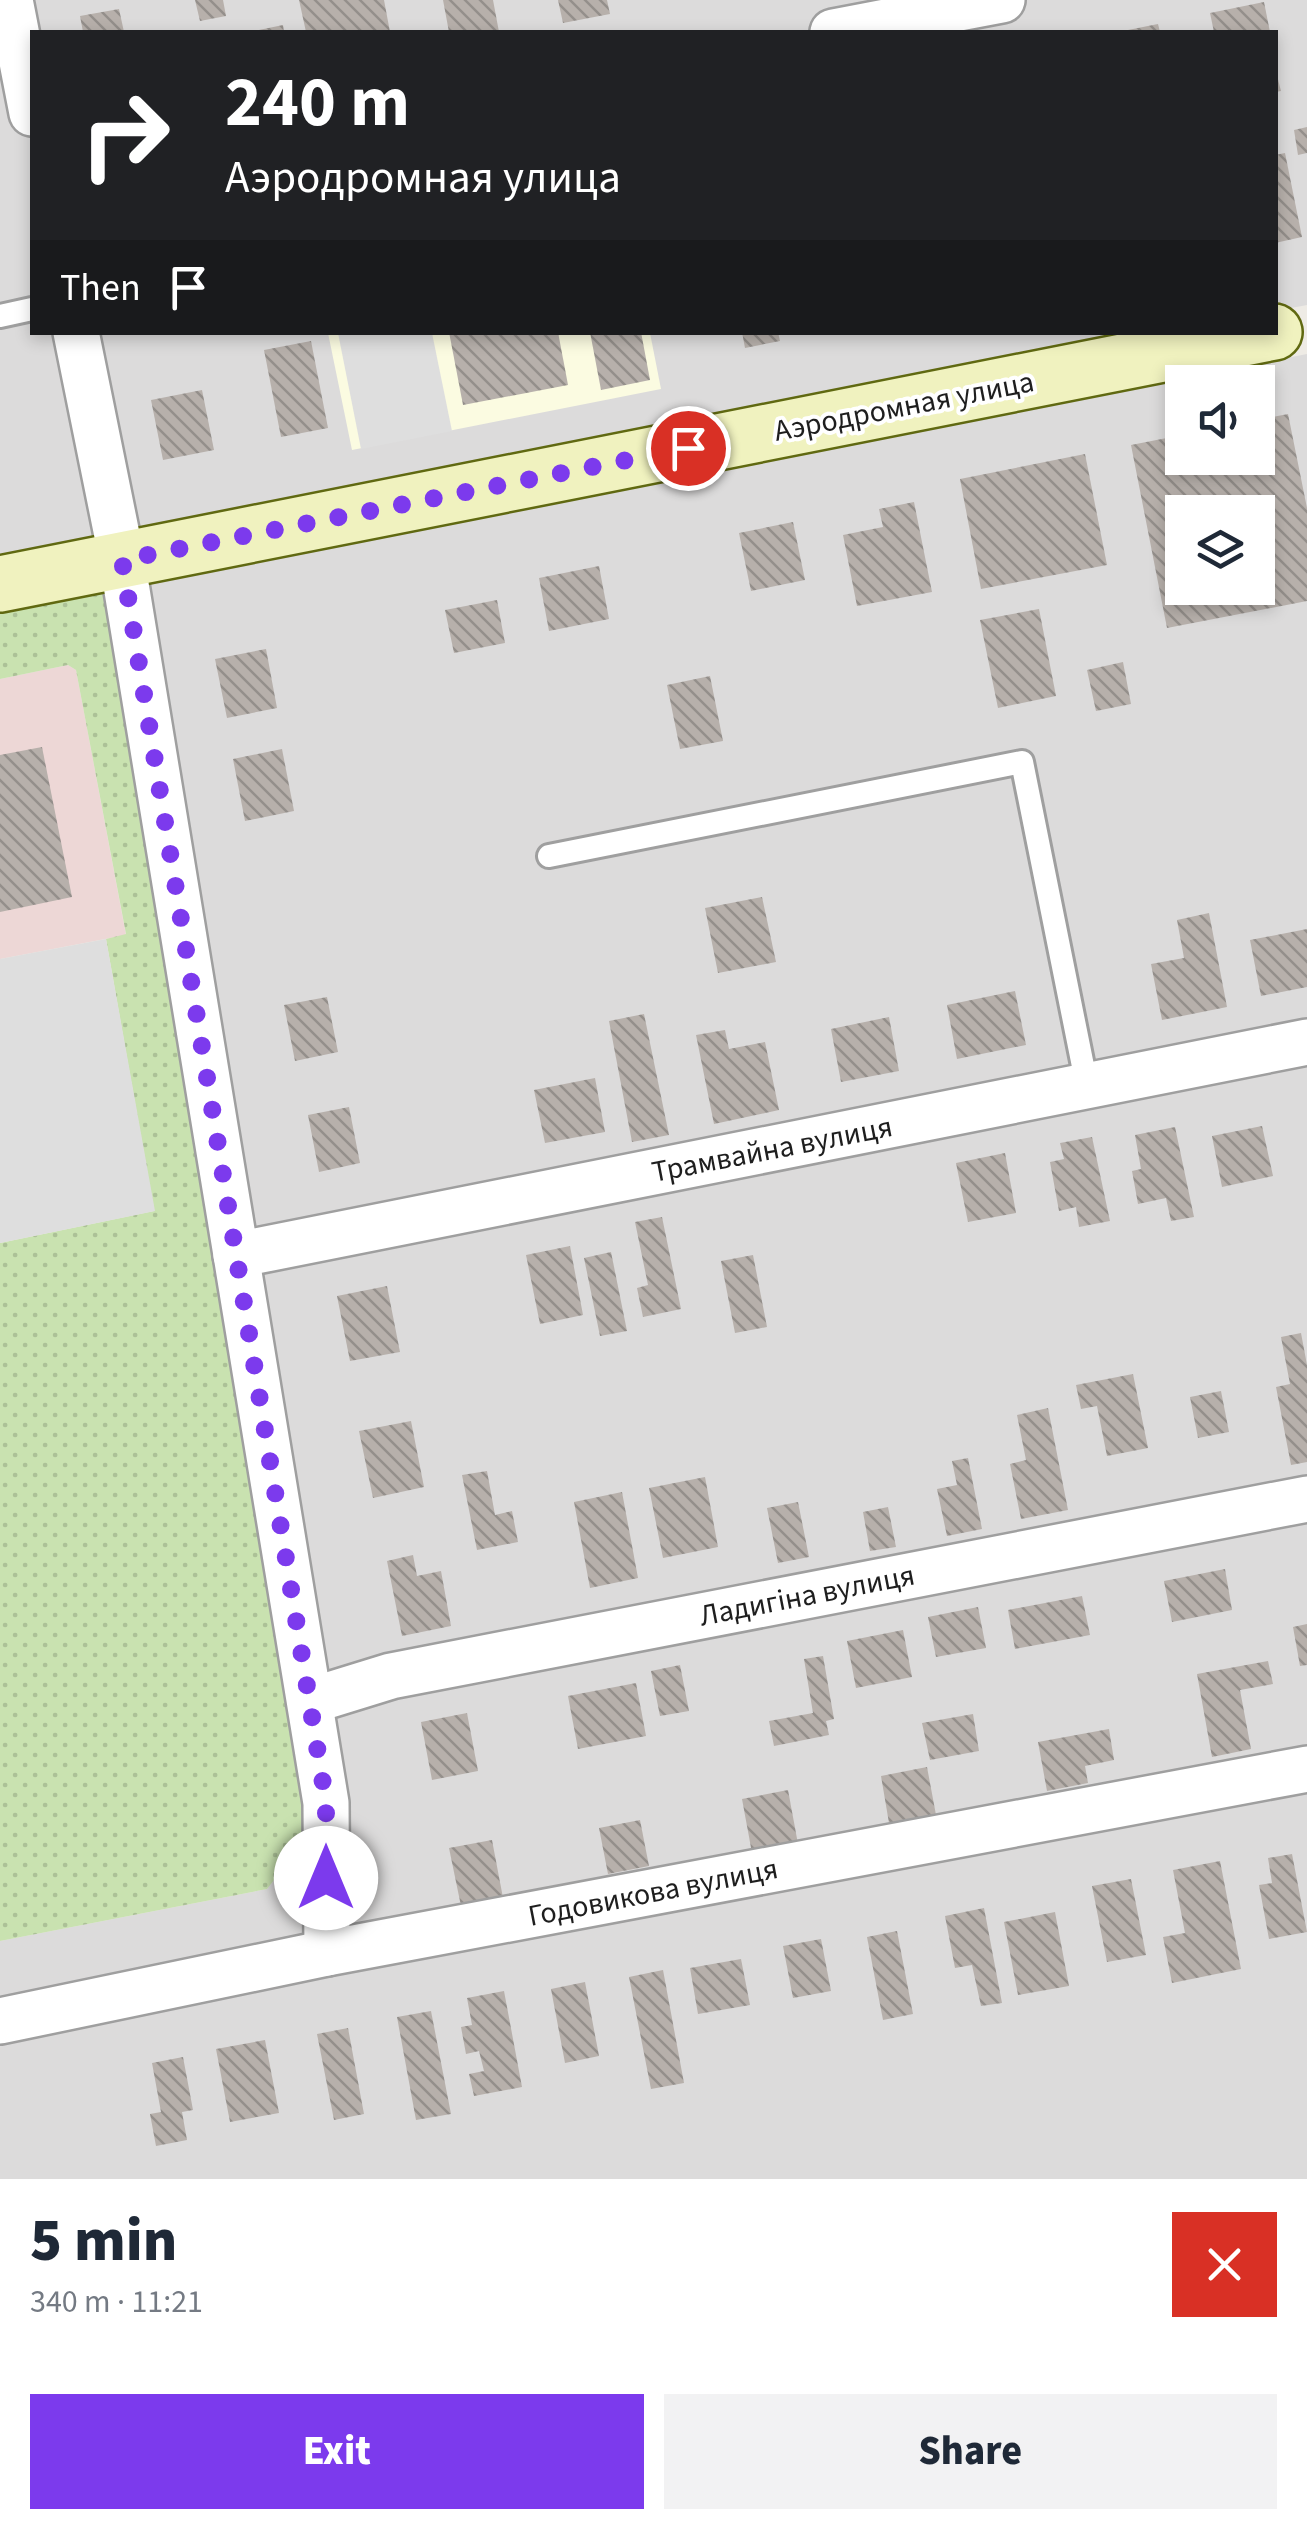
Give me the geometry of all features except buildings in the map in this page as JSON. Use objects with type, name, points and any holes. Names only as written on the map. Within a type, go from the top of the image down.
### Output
[{"type":"main road","name":"Аэродромная улица","points":[[1278,331],[1307,326]]},
{"type":"main road","name":"Аэродромная улица","points":[[0,584],[1259,335]]},
{"type":"street","points":[[10,0],[30,104]]},
{"type":"street","points":[[843,30],[1002,0]]},
{"type":"street","points":[[77,335],[122,560],[326,1802],[326,1953]]},
{"type":"street","name":"Трамвайна вулиця","points":[[236,1255],[1307,1042]]},
{"type":"street","name":"Ладигіна вулиця","points":[[310,1702],[391,1676],[1307,1499]]},
{"type":"street","name":"Годовикова вулиця","points":[[0,2020],[326,1953],[1307,1770]]},
{"type":"lane","points":[[0,316],[30,310]]},
{"type":"lane","points":[[550,856],[1022,762],[1087,1086]]},
{"type":"shaded area","points":[[0,0],[1307,0],[1307,305],[1278,310],[1278,30],[30,30],[30,335],[1156,335],[0,559]]},
{"type":"shaded area","points":[[328,335],[650,335],[661,389],[352,450]]},
{"type":"shaded area","points":[[338,335],[432,335],[452,431],[361,449]]},
{"type":"shaded area","points":[[1307,354],[1307,2179],[0,2179],[0,1941],[267,1889],[304,1804],[103,587],[1165,381],[1165,475],[1275,475],[1275,365],[1250,365]]},
{"type":"shaded area","points":[[68,665],[76,670],[126,935],[0,959],[0,679]]},
{"type":"shaded area","points":[[106,939],[155,1211],[0,1243],[0,959]]},
{"type":"green space","points":[[103,587],[304,1805],[304,1841],[267,1889],[0,1941],[0,1243],[154,1211],[106,939],[126,934],[76,670],[68,665],[0,679],[0,607]]},
{"type":"route","points":[[326,1878],[326,1802],[122,560],[688,448]]}]
